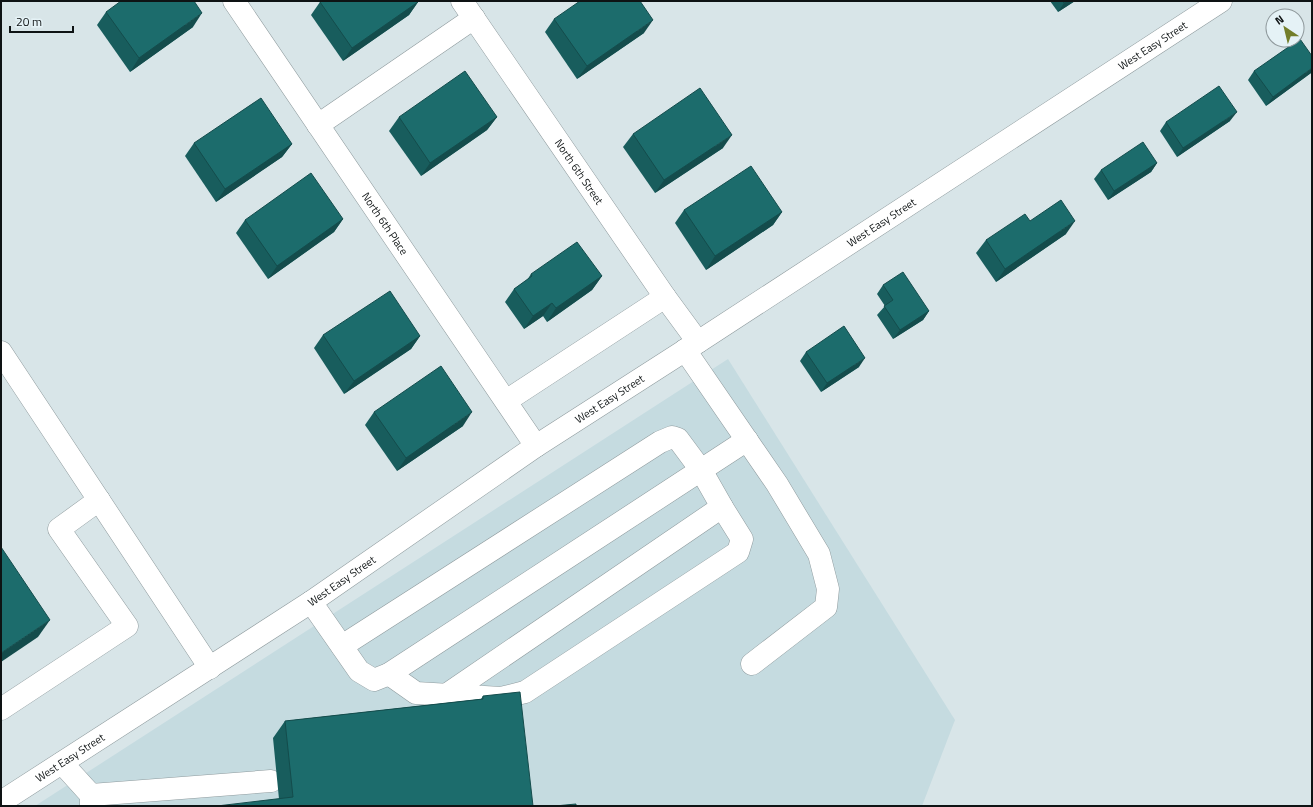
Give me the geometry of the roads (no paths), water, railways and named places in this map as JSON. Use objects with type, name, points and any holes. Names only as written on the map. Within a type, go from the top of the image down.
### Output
[{"type":"street","name":"North 6th Place","points":[[234,1],[536,446]]},
{"type":"street","name":"West Easy Street","points":[[1,802],[311,602],[536,446],[1221,1]]},
{"type":"street","points":[[318,125],[468,10]]},
{"type":"street","name":"North 6th Street","points":[[468,10],[665,297],[691,346],[747,440],[777,484],[819,554],[828,589],[826,607],[752,664]]},
{"type":"street","points":[[506,401],[665,297]]},
{"type":"street","points":[[1,352],[210,668]]},
{"type":"street","points":[[342,646],[660,442],[672,437],[678,439],[701,470],[742,538],[738,552],[525,692],[501,698],[416,693],[389,674]]},
{"type":"street","points":[[311,602],[359,671],[374,680],[389,674],[747,440]]},
{"type":"street","points":[[1,709],[127,626],[59,528],[99,500]]},
{"type":"street","points":[[446,695],[722,507]]},
{"type":"street","points":[[62,763],[91,801],[271,781]]}]
